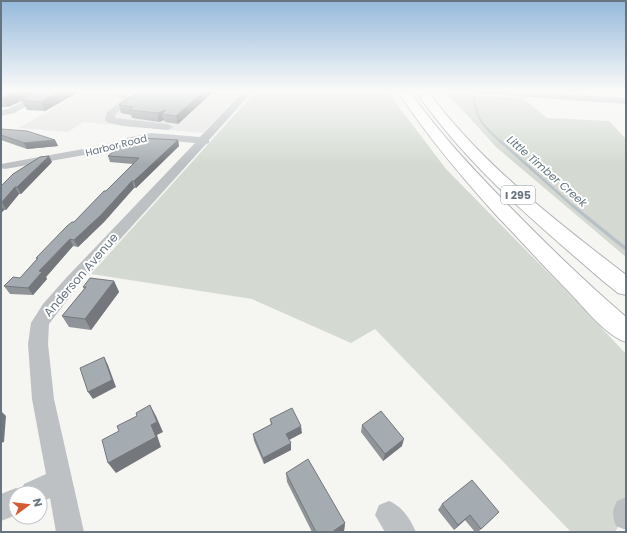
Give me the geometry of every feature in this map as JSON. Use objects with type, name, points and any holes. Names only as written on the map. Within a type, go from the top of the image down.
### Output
[{"type":"highway","name":"I 295","points":[[420,115],[449,153],[490,196],[626,319]]},
{"type":"highway","name":"I 295","points":[[440,115],[497,175],[555,228],[626,287]]},
{"type":"highway","points":[[490,196],[550,261],[626,332]]},
{"type":"street","points":[[110,115],[110,120],[123,123],[176,128]]},
{"type":"street","name":"Anderson Avenue","points":[[70,532],[43,399],[38,344],[40,323],[49,309],[72,282],[205,134],[225,115]]},
{"type":"street","name":"Harbor Road","points":[[2,166],[107,148],[143,137],[205,134]]},
{"type":"street","points":[[48,486],[60,480]]},
{"type":"street","points":[[626,510],[626,516]]},
{"type":"shaded area","points":[[42,115],[220,115],[203,133],[83,122],[68,132],[18,128]]},
{"type":"shaded area","points":[[235,115],[405,115],[446,169],[583,308],[626,354],[626,513],[615,532],[571,532],[375,329],[351,343],[252,299],[91,274]]},
{"type":"shaded area","points":[[467,115],[543,115],[547,118],[609,121],[626,139],[626,257],[496,147]]},
{"type":"building","points":[[1,129],[27,131],[55,140],[24,143],[1,135]]},
{"type":"building","points":[[141,138],[178,140],[134,181],[132,181],[101,215],[74,240],[70,239],[39,271],[42,272],[28,288],[4,286],[13,277],[20,278],[38,258],[36,258],[67,226],[74,222],[139,158],[108,156],[120,146],[131,147]]},
{"type":"building","points":[[49,156],[17,187],[15,187],[1,203],[1,186],[13,174],[40,157]]},
{"type":"building","points":[[90,278],[114,281],[85,319],[62,316],[86,287],[83,287]]},
{"type":"building","points":[[104,357],[112,380],[88,392],[80,368]]},
{"type":"building","points":[[150,405],[157,422],[151,425],[156,437],[108,463],[102,440],[119,431],[117,426],[137,416],[136,413]]},
{"type":"building","points":[[292,408],[301,426],[286,434],[291,443],[263,458],[253,434],[272,424],[270,419]]},
{"type":"building","points":[[381,411],[404,439],[385,454],[362,425]]},
{"type":"building","points":[[308,459],[345,523],[332,532],[316,532],[286,473]]},
{"type":"building","points":[[472,480],[499,512],[481,529],[470,515],[458,525],[442,504]]},
{"type":"waterway","name":"Little Timber Creek","points":[[478,115],[489,131],[501,142]]},
{"type":"waterway","name":"Little Timber Creek","points":[[500,141],[574,207]]},
{"type":"waterway","name":"Little Timber Creek","points":[[573,206],[626,249]]}]
